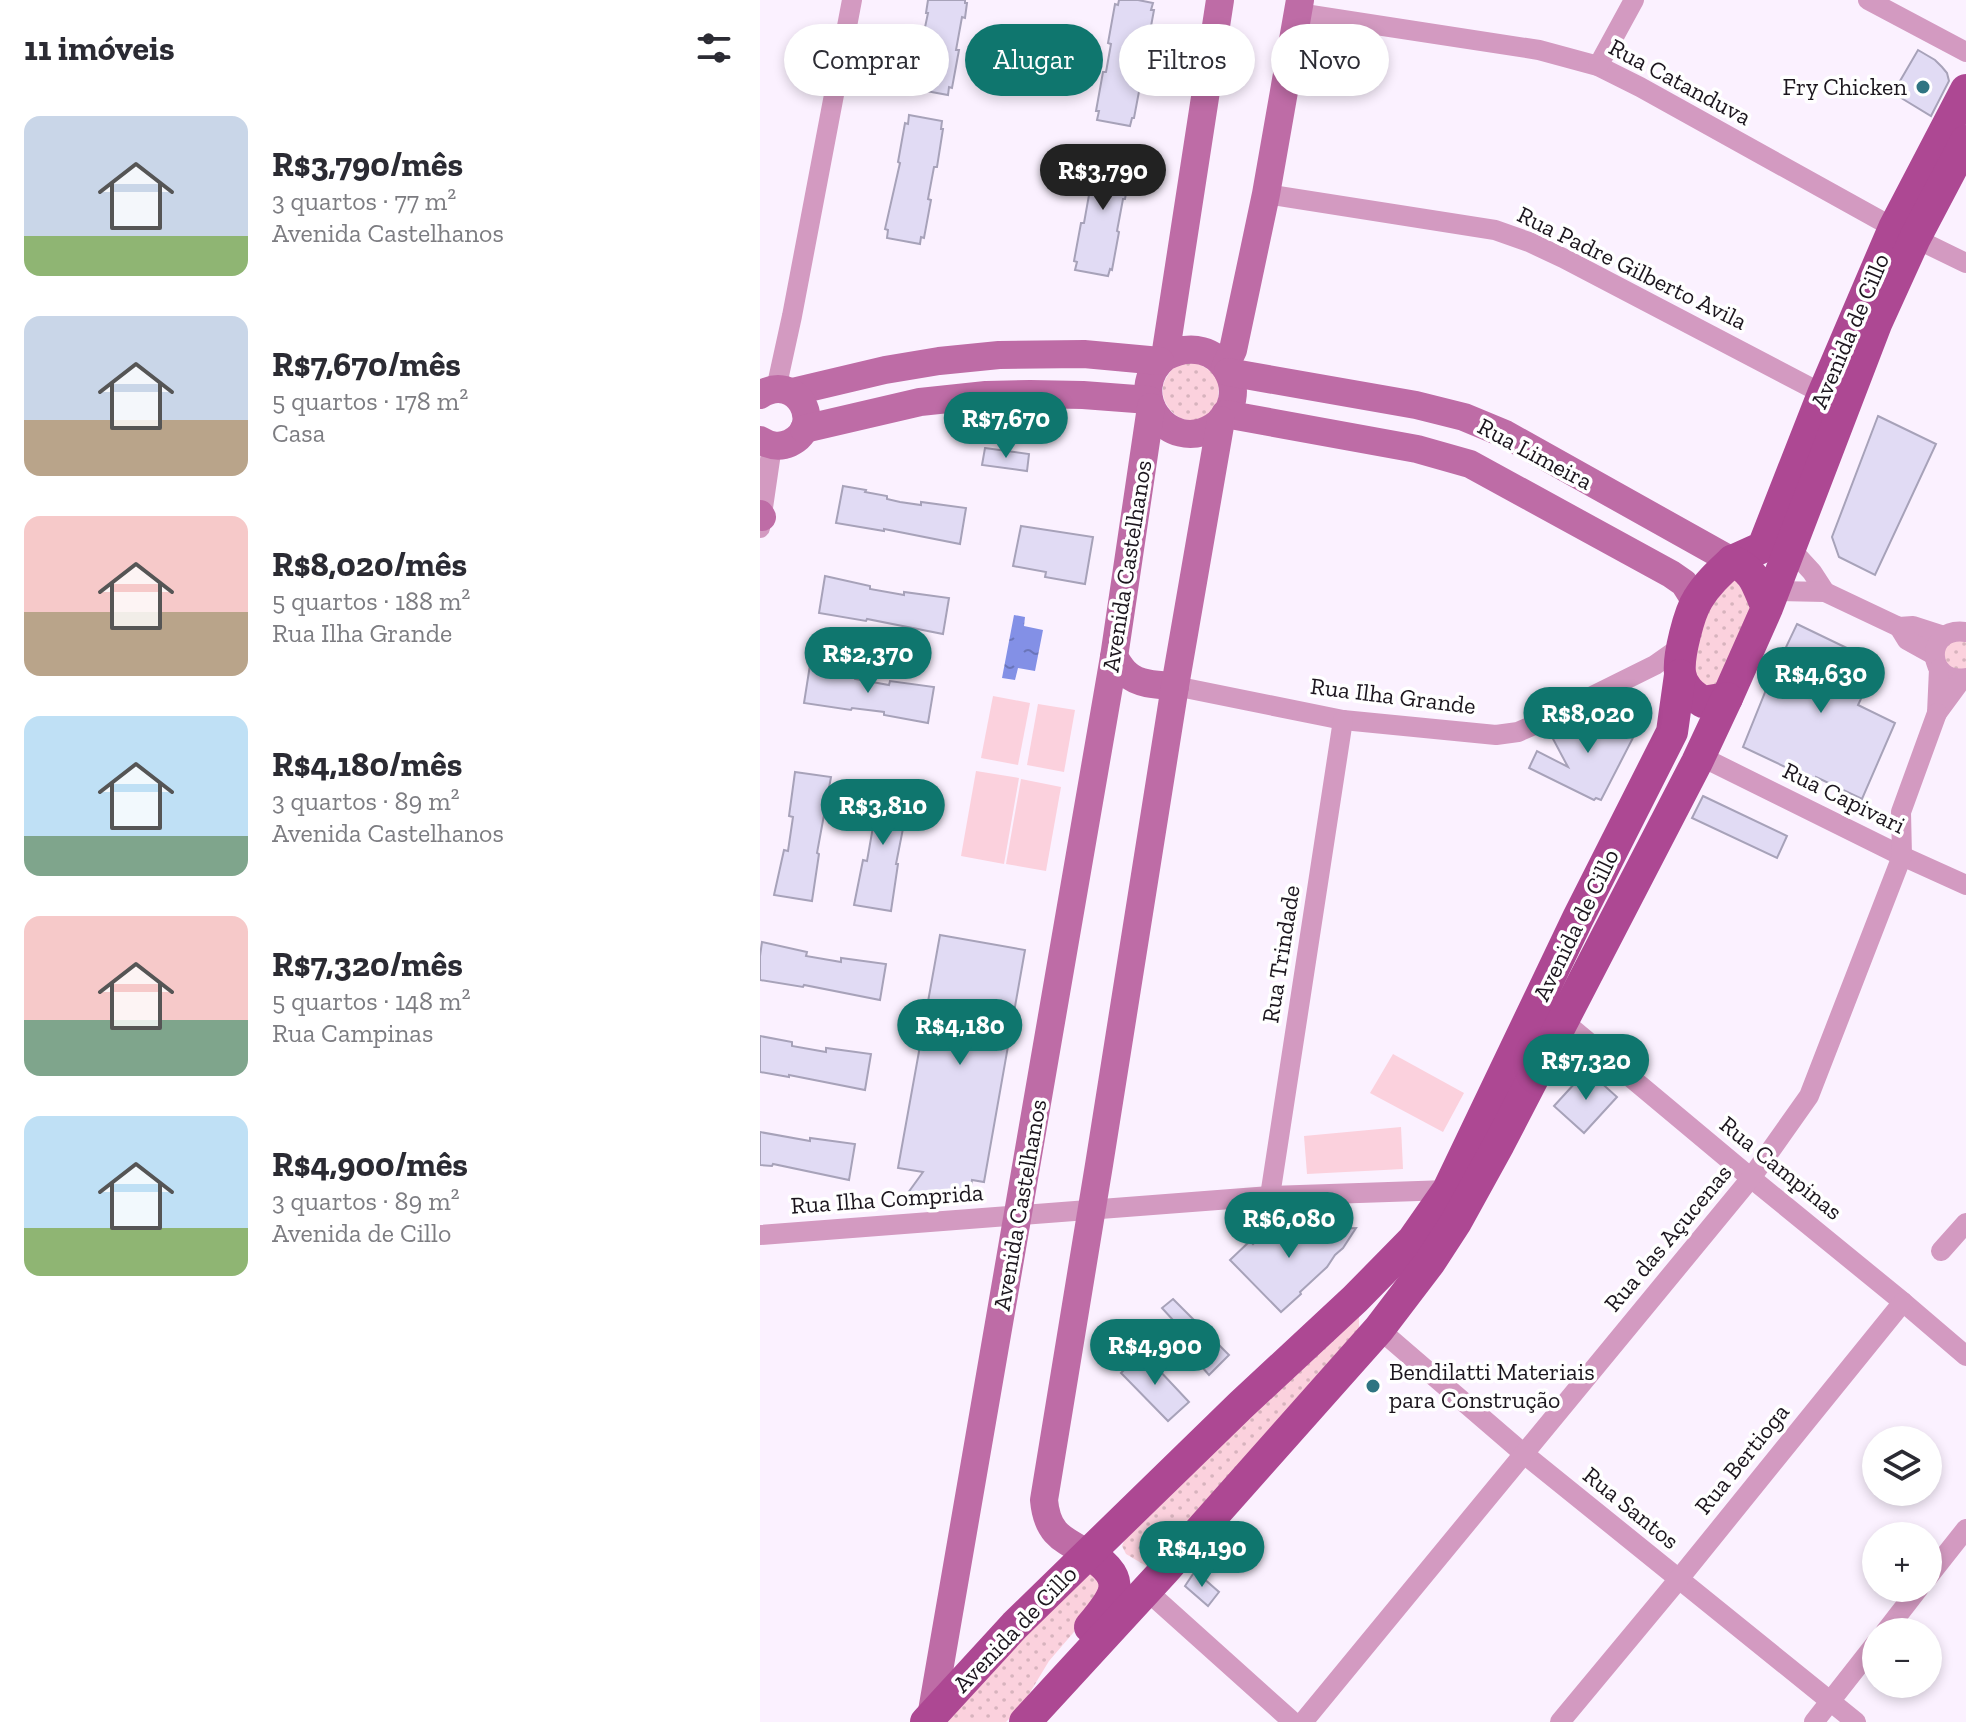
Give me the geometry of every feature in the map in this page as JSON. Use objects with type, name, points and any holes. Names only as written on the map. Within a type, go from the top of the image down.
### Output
[{"type":"main road","name":"Avenida Castelhanos","points":[[928,1720],[1114,657],[1150,404],[1149,379],[1162,359],[1220,0]]},
{"type":"main road","points":[[1227,370],[1266,194],[1299,7]]},
{"type":"main road","name":"Avenida de Cillo","points":[[928,1720],[1015,1625],[1095,1558],[1241,1405],[1355,1299],[1413,1240],[1448,1190],[1578,918],[1672,732],[1681,660],[1696,602],[1711,581],[1732,561],[1763,547],[1823,394],[1904,233],[1966,90]]},
{"type":"main road","name":"Avenida de Cillo","points":[[1026,1720],[1379,1329],[1456,1222],[1700,756],[1790,548],[1871,337],[1904,233],[1966,141]]},
{"type":"main road","points":[[776,392],[939,361],[999,355],[1084,354],[1162,359],[1176,351],[1190,349],[1212,355],[1227,370],[1232,384],[1233,397],[1223,417],[1175,686],[1044,1500],[1047,1522],[1054,1531],[1146,1590]]},
{"type":"main road","name":"Rua Limeira","points":[[1227,370],[1416,405],[1464,417],[1505,434],[1732,561]]},
{"type":"main road","points":[[764,442],[787,445],[804,429],[806,408],[798,396],[776,392]]},
{"type":"main road","points":[[804,429],[920,402],[986,395],[1083,395],[1150,404],[1165,426],[1177,432],[1201,432],[1223,417]]},
{"type":"main road","name":"Rua Limeira","points":[[1223,417],[1417,449],[1470,464],[1671,574],[1684,583],[1696,602]]},
{"type":"main road","points":[[1732,561],[1749,570],[1770,599]]},
{"type":"main road","points":[[1114,657],[1126,674],[1135,679],[1175,686]]},
{"type":"main road","points":[[1681,660],[1689,693],[1703,702],[1727,698]]},
{"type":"main road","points":[[1379,1329],[1369,1314],[1372,1295],[1413,1240]]},
{"type":"main road","points":[[1026,1720],[1055,1673],[1111,1602],[1113,1579],[1109,1570],[1095,1558]]},
{"type":"street","points":[[776,392],[852,0]]},
{"type":"street","points":[[1598,66],[1634,0]]},
{"type":"street","points":[[1868,0],[1966,52]]},
{"type":"street","name":"Rua Catanduva","points":[[1299,7],[1539,50],[1598,66],[1904,233],[1966,263]]},
{"type":"street","name":"Rua Padre Gilberto Avila","points":[[1266,194],[1495,230],[1529,242],[1823,394]]},
{"type":"street","points":[[761,520],[764,442]]},
{"type":"street","points":[[1790,548],[1825,592],[1899,627],[1913,626],[1944,636]]},
{"type":"street","points":[[1770,599],[1825,592]]},
{"type":"street","points":[[1899,627],[1907,640],[1937,662],[1951,678],[1964,678]]},
{"type":"street","points":[[1937,662],[1935,648],[1944,636],[1966,631]]},
{"type":"street","name":"Rua Ilha Grande","points":[[1175,686],[1343,720],[1496,735],[1518,732],[1655,665],[1681,660]]},
{"type":"street","name":"Rua das Açucenas","points":[[1937,662],[1937,713]]},
{"type":"street","name":"Rua das Açucenas","points":[[1303,1722],[1751,1178],[1809,1096],[1902,856],[1901,812],[1937,713],[1964,678]]},
{"type":"street","name":"Rua Trindade","points":[[1270,1196],[1343,720]]},
{"type":"street","name":"Rua Capivari","points":[[1700,756],[1966,885]]},
{"type":"street","name":"Rua Campinas","points":[[1562,1020],[1966,1356]]},
{"type":"street","points":[[1091,1210],[1270,1196],[1448,1190]]},
{"type":"street","name":"Rua Ilha Comprida","points":[[760,1235],[1091,1210]]},
{"type":"street","points":[[1941,1251],[1966,1223]]},
{"type":"street","name":"Rua Bertioga","points":[[1560,1722],[1903,1302]]},
{"type":"street","name":"Rua Santos","points":[[1379,1329],[1523,1453],[1856,1722]]},
{"type":"street","points":[[1942,1559],[1966,1529]]},
{"type":"street","points":[[1146,1590],[1293,1722]]},
{"type":"street","points":[[1896,1618],[1908,1602]]},
{"type":"street","points":[[1814,1722],[1862,1661]]},
{"type":"shaded area","points":[[1194,360],[1219,377],[1218,404],[1204,417],[1185,420],[1170,410],[1165,402],[1164,384],[1175,366]]},
{"type":"shaded area","points":[[1735,579],[1753,607],[1716,685],[1706,689],[1693,683],[1690,656],[1714,593]]},
{"type":"shaded area","points":[[1966,639],[1966,670],[1947,668],[1942,648],[1944,644]]},
{"type":"shaded area","points":[[993,696],[1030,703],[1018,765],[981,758]]},
{"type":"shaded area","points":[[1038,704],[1075,710],[1064,772],[1027,765]]},
{"type":"shaded area","points":[[976,771],[1019,778],[1004,864],[961,856]]},
{"type":"shaded area","points":[[1021,779],[1061,787],[1046,871],[1006,864]]},
{"type":"shaded area","points":[[1393,1054],[1464,1093],[1443,1132],[1370,1093]]},
{"type":"shaded area","points":[[1401,1127],[1403,1169],[1307,1174],[1304,1136]]},
{"type":"shaded area","points":[[1353,1315],[1359,1317],[1359,1328],[1148,1567],[1126,1554],[1122,1546],[1125,1539]]},
{"type":"shaded area","points":[[1083,1572],[1096,1575],[1104,1584],[1098,1604],[1049,1661],[1023,1704],[1006,1722],[941,1722]]},
{"type":"water","points":[[1014,615],[1025,617],[1024,626],[1043,630],[1035,671],[1018,668],[1015,680],[1002,678]]},
{"type":"building","points":[[928,0],[965,0],[967,3],[956,50],[959,50],[952,88],[949,87],[949,24],[926,24]]},
{"type":"building","points":[[1119,0],[1138,0],[1153,3],[1151,10],[1154,10],[1151,24],[1119,24],[1119,96],[1138,96],[1130,126],[1097,120],[1099,111],[1096,111],[1099,96],[1103,96],[1103,72],[1106,72],[1111,44],[1108,43],[1115,4],[1118,5]]},
{"type":"building","name":"Fry Chicken","points":[[1918,50],[1942,67],[1949,81],[1931,116],[1893,93]]},
{"type":"building","points":[[909,115],[942,121],[943,129],[928,199],[931,200],[924,238],[921,237],[920,244],[887,238],[888,230],[885,229]]},
{"type":"building","points":[[1098,147],[1131,154],[1129,161],[1132,161],[1112,270],[1108,276],[1075,270],[1077,262],[1074,261],[1081,223],[1084,223],[1093,155],[1096,156]]},
{"type":"building","points":[[1878,416],[1936,444],[1875,575],[1839,557],[1832,537]]},
{"type":"building","points":[[985,448],[1029,454],[1027,471],[982,465]]},
{"type":"building","points":[[843,486],[900,502],[966,508],[960,544],[836,523]]},
{"type":"building","points":[[1021,526],[1093,537],[1085,584],[1045,577],[1046,572],[1013,566]]},
{"type":"building","points":[[825,576],[870,586],[870,589],[949,598],[943,634],[819,613]]},
{"type":"building","points":[[1797,624],[1878,663],[1858,705],[1895,723],[1862,799],[1743,747]]},
{"type":"building","points":[[810,665],[855,675],[855,679],[889,685],[890,681],[934,687],[928,723],[884,715],[884,712],[804,703]]},
{"type":"building","points":[[1603,712],[1637,730],[1601,800],[1594,800],[1529,768],[1537,751],[1568,767],[1552,737]]},
{"type":"building","points":[[795,772],[831,777],[812,901],[774,895],[784,850],[788,851]]},
{"type":"building","points":[[875,782],[911,788],[896,864],[891,911],[854,905],[873,827],[869,826]]},
{"type":"building","points":[[1703,796],[1787,836],[1777,858],[1692,818]]},
{"type":"building","points":[[940,935],[1025,950],[984,1182],[972,1180],[968,1202],[959,1196],[951,1199],[920,1197],[900,1204],[923,1172],[898,1168]]},
{"type":"building","points":[[762,942],[807,952],[806,956],[841,962],[841,958],[886,964],[880,1000],[760,980]]},
{"type":"building","points":[[760,1036],[826,1052],[826,1048],[871,1054],[865,1090],[760,1072]]},
{"type":"building","points":[[1587,1070],[1617,1097],[1584,1133],[1554,1106]]},
{"type":"building","points":[[760,1132],[810,1141],[810,1138],[855,1144],[849,1180],[773,1164],[760,1165]]},
{"type":"building","points":[[1280,1219],[1290,1230],[1356,1228],[1327,1267],[1281,1312],[1230,1260]]},
{"type":"building","points":[[1173,1299],[1229,1355],[1209,1375],[1186,1349],[1190,1345],[1162,1308]]},
{"type":"building","points":[[1142,1352],[1189,1402],[1168,1421],[1121,1373]]},
{"type":"building","points":[[1195,1571],[1219,1592],[1208,1606],[1185,1586]]},
{"type":"place","name":"Fry Chicken","points":[[1923,87]]},
{"type":"place","name":"Bendilatti Materiais para Construção","points":[[1373,1386]]}]
